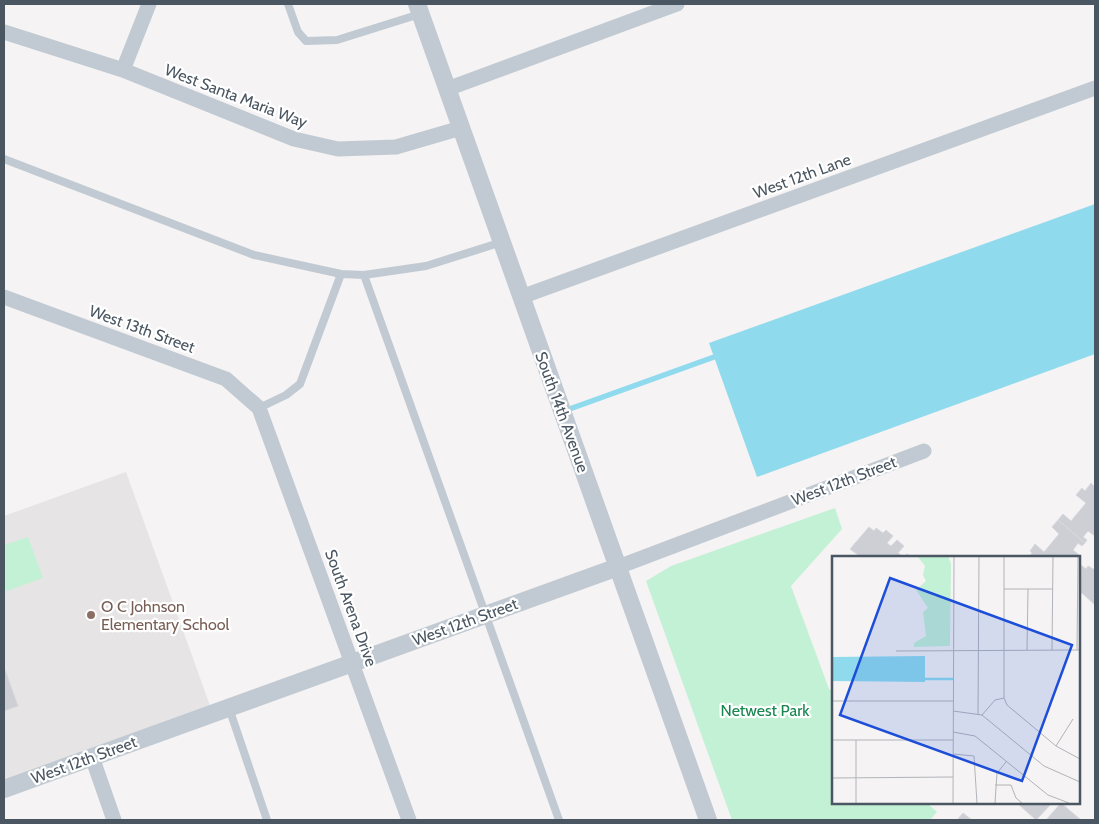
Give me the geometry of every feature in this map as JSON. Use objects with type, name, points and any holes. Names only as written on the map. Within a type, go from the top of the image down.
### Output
[{"type":"street","points":[[123,70],[149,4]]},
{"type":"street","points":[[447,89],[677,4]]},
{"type":"street","name":"South 14th Avenue","points":[[418,9],[708,820]]},
{"type":"street","name":"West Santa Maria Way","points":[[4,32],[123,70],[294,139],[338,149],[396,147],[462,128]]},
{"type":"street","name":"West 12th Lane","points":[[521,297],[1095,88]]},
{"type":"street","name":"West 13th Street","points":[[4,296],[226,379],[259,408]]},
{"type":"street","name":"South Arena Drive","points":[[259,408],[410,820]]},
{"type":"street","name":"West 12th Street","points":[[4,789],[618,567],[924,451]]},
{"type":"street","points":[[92,757],[114,820]]},
{"type":"lane","points":[[288,4],[298,32],[306,41],[337,40],[418,9]]},
{"type":"lane","points":[[4,159],[254,255],[341,274],[364,275],[426,266],[502,242]]},
{"type":"lane","points":[[259,408],[286,395],[300,384],[341,274]]},
{"type":"lane","points":[[364,275],[484,615],[559,820]]},
{"type":"lane","points":[[229,708],[267,820]]},
{"type":"shaded area","name":"O C Johnson Elementary School","points":[[126,472],[213,714],[4,789],[4,516]]},
{"type":"green space","name":"Netwest Park","points":[[835,508],[842,529],[791,586],[829,689],[832,691],[832,804],[928,804],[937,812],[930,820],[732,820],[646,581],[671,566]]},
{"type":"green space","points":[[28,537],[43,578],[4,592],[4,545]]},
{"type":"water","points":[[1095,204],[1095,354],[757,477],[709,343]]},
{"type":"building","points":[[1091,483],[1095,487],[1095,536],[1088,531],[1083,537],[1087,540],[1085,543],[1058,520],[1063,514],[1071,521],[1086,503],[1076,495],[1082,488],[1085,491]]},
{"type":"building","points":[[1058,520],[1085,543],[1082,546],[1078,543],[1073,550],[1078,556],[1030,556],[1032,553],[1030,551],[1035,544],[1044,552],[1059,534],[1052,527]]},
{"type":"building","points":[[869,527],[874,531],[876,528],[883,533],[886,530],[893,536],[887,543],[891,546],[897,540],[904,546],[898,553],[902,556],[857,556],[850,549]]},
{"type":"building","points":[[1081,565],[1086,569],[1088,566],[1095,570],[1095,605],[1082,593],[1079,596],[1079,568]]},
{"type":"building","points":[[4,667],[18,706],[4,711]]},
{"type":"building","points":[[1018,804],[1051,804],[1036,820]]},
{"type":"building","points":[[1062,804],[1081,820],[1046,820]]},
{"type":"building","points":[[963,813],[972,820],[957,820]]},
{"type":"waterway","points":[[564,411],[714,357]]},
{"type":"place","name":"O C Johnson Elementary School","points":[[91,615]]}]
